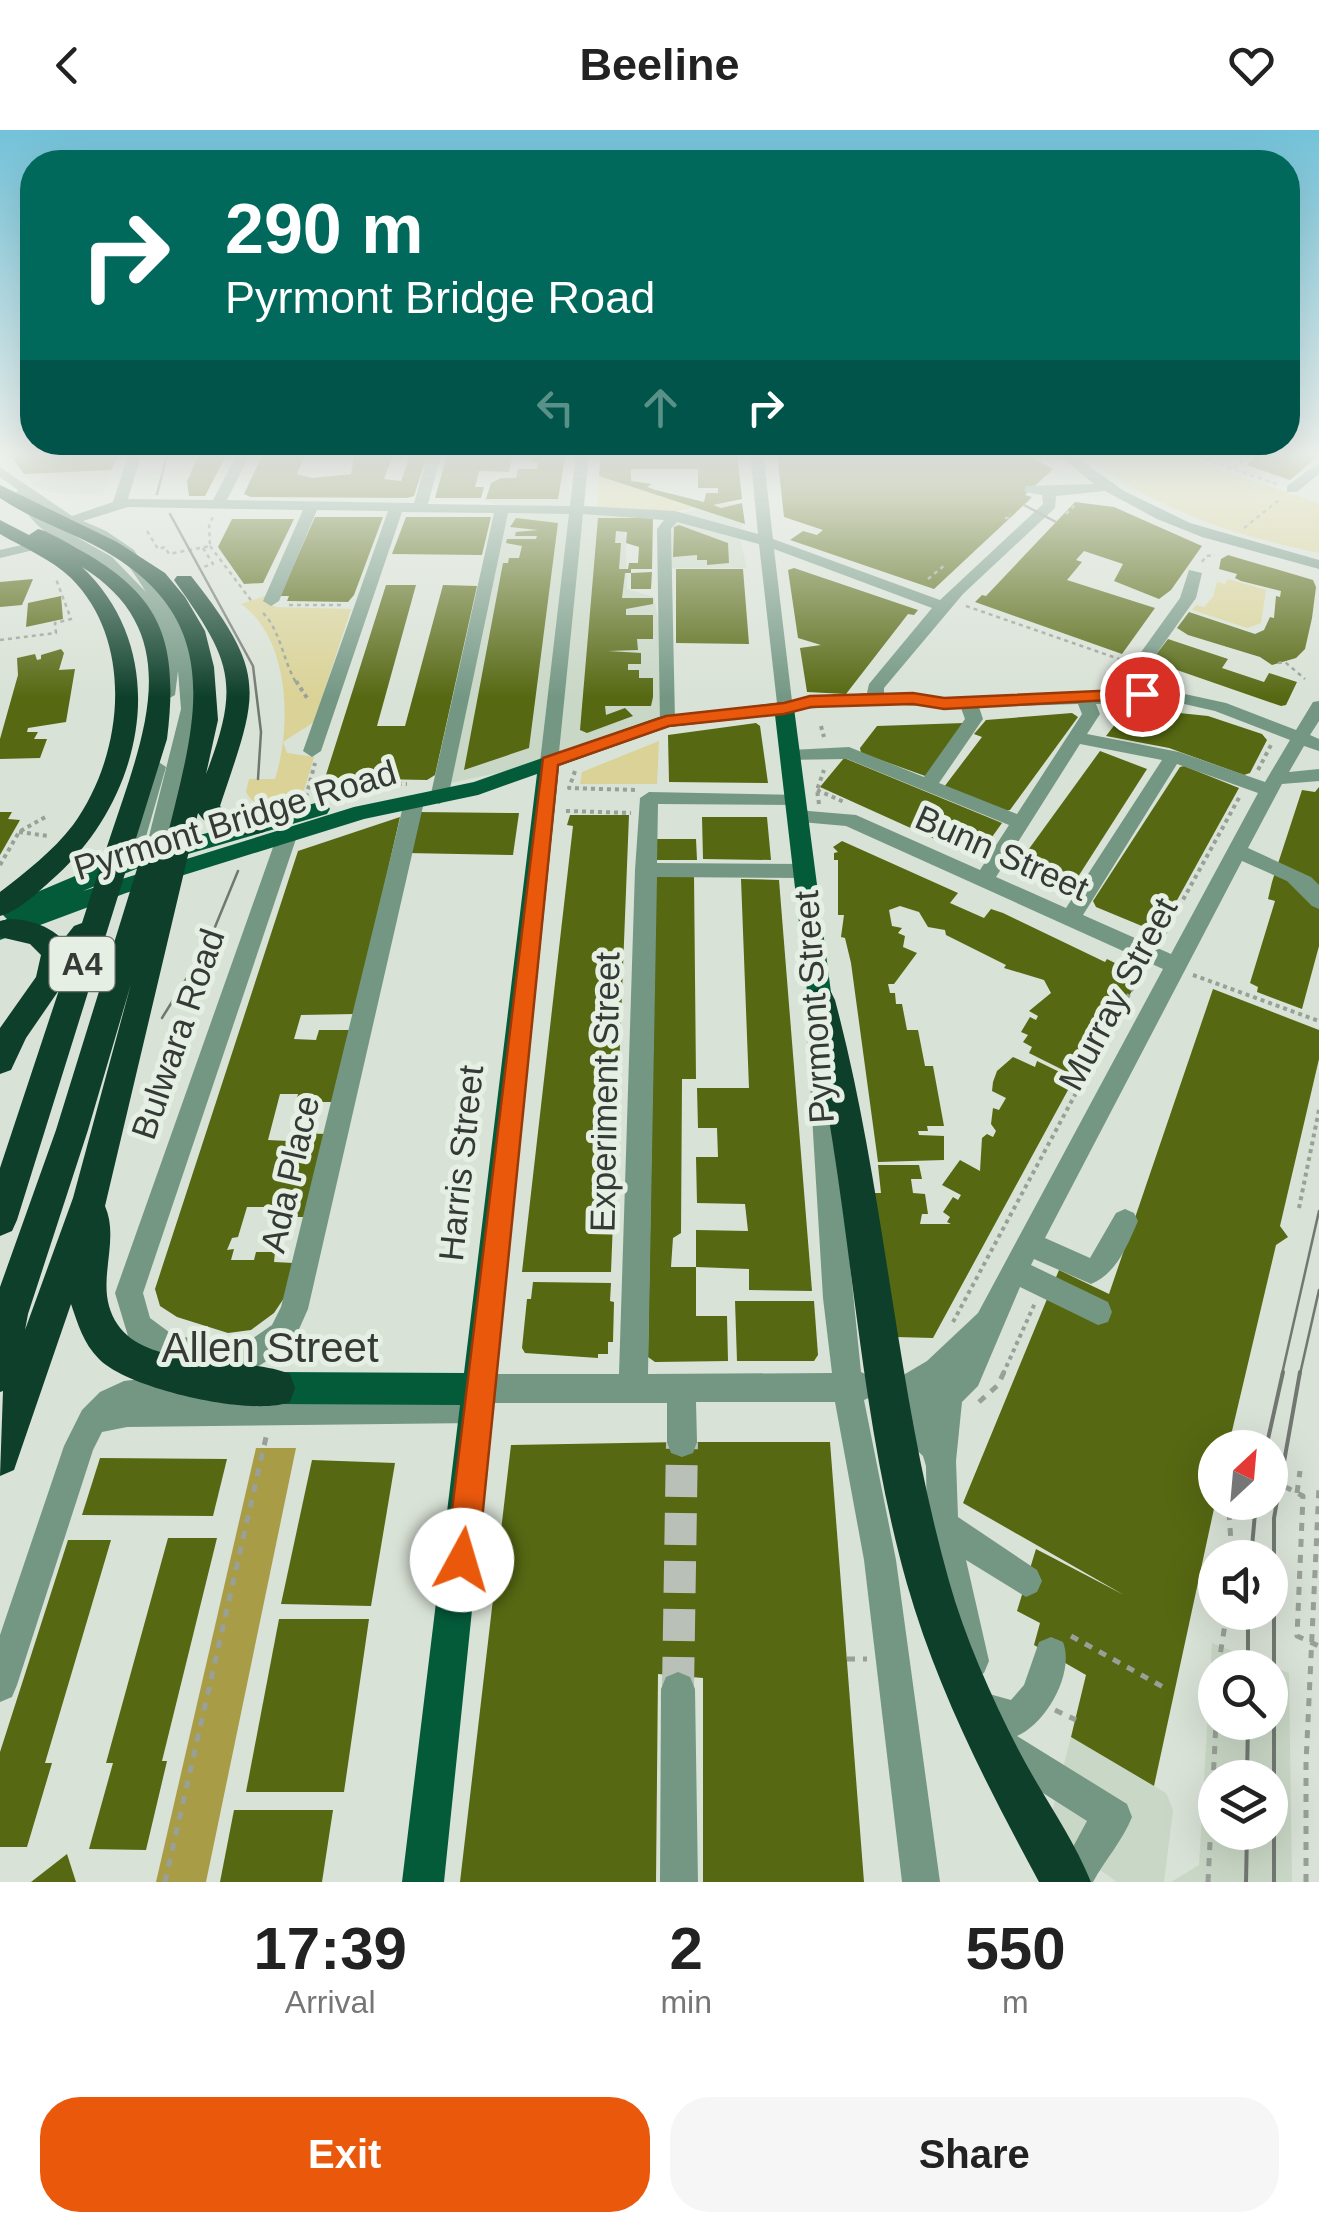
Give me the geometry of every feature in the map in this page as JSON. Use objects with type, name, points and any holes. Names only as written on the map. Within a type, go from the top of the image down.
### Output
[{"type":"highway","points":[[14,534],[64,561],[107,609],[122,642],[130,700],[166,743]]},
{"type":"highway","name":"A4","points":[[0,1220],[154,739],[163,670],[156,638],[124,588],[86,558],[38,534]]},
{"type":"highway","name":"A4","points":[[0,1456],[90,1198],[155,946],[206,720],[203,667],[194,631],[178,601],[158,578],[84,534]]},
{"type":"highway","points":[[115,534],[178,573],[211,618],[240,682],[232,731],[207,806],[221,822],[255,826]]},
{"type":"highway","points":[[50,979],[56,951],[44,937],[2,921],[82,830],[102,797],[166,743],[232,731]]},
{"type":"highway","points":[[6,1046],[50,979],[136,871]]},
{"type":"highway","points":[[0,1373],[9,1314],[72,1130],[112,986],[136,871]]},
{"type":"highway","points":[[820,1000],[834,1059],[891,1418],[928,1582],[954,1658],[1002,1765],[1069,1882]]},
{"type":"highway","points":[[90,1198],[94,1231],[89,1301],[98,1327],[125,1358],[146,1370],[274,1399]]},
{"type":"main road","name":"Pyrmont Bridge Road","points":[[136,871],[287,836],[434,790],[549,762],[666,721],[784,708]]},
{"type":"main road","name":"Pyrmont Street","points":[[784,708],[790,756],[803,801],[805,871],[820,1000]]},
{"type":"main road","name":"Harris Street","points":[[423,1882],[549,762]]},
{"type":"main road","name":"Pyrmont Bridge Road","points":[[2,921],[255,826],[348,802],[434,790]]},
{"type":"main road","name":"Allen Street","points":[[274,1399],[479,1398]]},
{"type":"street","points":[[0,556],[56,534]]},
{"type":"street","points":[[74,534],[122,574],[156,614],[170,660],[166,743],[136,871]]},
{"type":"street","points":[[89,534],[112,540],[129,553],[183,638],[190,709],[166,743]]},
{"type":"street","points":[[270,601],[300,534]]},
{"type":"street","points":[[312,750],[388,534]]},
{"type":"street","name":"Ada Place","points":[[141,1258],[129,1293],[138,1326],[168,1348],[243,1362],[282,1335],[294,1309],[434,790],[496,534]]},
{"type":"street","name":"Harris Street","points":[[549,762],[574,534]]},
{"type":"street","points":[[664,534],[666,721]]},
{"type":"street","points":[[733,534],[942,606]]},
{"type":"street","name":"Pyrmont Street","points":[[764,534],[784,708]]},
{"type":"street","points":[[877,700],[876,686],[942,606],[1011,550],[1023,534]]},
{"type":"street","points":[[1200,534],[1225,545],[1319,565]]},
{"type":"street","points":[[0,568],[69,554],[112,540]]},
{"type":"street","points":[[0,556],[69,554]]},
{"type":"street","points":[[1131,668],[1188,598],[1201,567]]},
{"type":"street","points":[[1158,694],[1131,668],[1130,652],[1164,607],[1161,603]]},
{"type":"street","name":"Pyrmont Bridge Road","points":[[784,708],[810,701],[944,703],[1158,694],[1208,704],[1319,745]]},
{"type":"street","points":[[983,881],[1091,714],[1084,696]]},
{"type":"street","points":[[928,785],[974,719],[968,702]]},
{"type":"street","name":"Pyrmont Bridge Road","points":[[784,708],[818,715],[920,711],[944,703]]},
{"type":"street","name":"Murray Street","points":[[940,1466],[936,1448],[914,1411],[943,1383],[968,1376],[1014,1271],[1236,851],[1260,783],[1300,736],[1319,706]]},
{"type":"street","points":[[1300,736],[1319,755]]},
{"type":"street","points":[[1077,738],[1173,756],[1260,783],[1319,775]]},
{"type":"street","points":[[790,756],[849,753],[1022,823]]},
{"type":"street","points":[[1070,919],[1173,756]]},
{"type":"street","name":"Bunn Street","points":[[644,800],[803,801],[1175,967]]},
{"type":"street","name":"Experiment Street","points":[[632,1389],[646,870],[644,800]]},
{"type":"street","name":"Bulwara Road","points":[[141,1258],[287,836]]},
{"type":"street","points":[[1236,851],[1297,878],[1312,889],[1319,901]]},
{"type":"street","points":[[646,870],[805,871]]},
{"type":"street","name":"Pyrmont Street","points":[[820,1000],[825,1166],[920,1882]]},
{"type":"street","points":[[1028,1244],[1091,1272],[1101,1266],[1125,1221]]},
{"type":"street","points":[[1014,1271],[1098,1312]]},
{"type":"street","points":[[943,1383],[943,1525],[988,1726],[1016,1804],[1056,1882]]},
{"type":"street","name":"Allen Street","points":[[479,1398],[632,1389],[856,1387]]},
{"type":"street","points":[[681,1388],[682,1442]]},
{"type":"street","name":"Allen Street","points":[[0,1684],[79,1446],[91,1421],[127,1412],[274,1399]]},
{"type":"street","name":"Pyrmont Street","points":[[880,1491],[880,1560]]},
{"type":"street","points":[[943,1525],[1026,1581]]},
{"type":"street","points":[[988,1726],[1017,1720],[1038,1696],[1049,1660]]},
{"type":"street","points":[[678,1689],[679,1882]]},
{"type":"street","points":[[988,1726],[1114,1818],[1069,1882]]},
{"type":"path","points":[[149,534],[158,549],[165,547],[168,554],[210,546]]},
{"type":"path","points":[[209,534],[210,546],[247,598],[270,620],[288,670],[323,722]]},
{"type":"path","points":[[1201,567],[1239,534]]},
{"type":"path","points":[[200,549],[213,564],[203,567]]},
{"type":"path","points":[[1201,567],[1215,556]]},
{"type":"path","points":[[928,579],[946,564]]},
{"type":"path","points":[[0,640],[56,634],[56,623],[71,620],[56,580]]},
{"type":"path","points":[[270,601],[364,605]]},
{"type":"path","points":[[1278,664],[1292,660]]},
{"type":"path","points":[[1285,662],[1304,679]]},
{"type":"path","points":[[1154,937],[1162,938],[1260,783],[1272,743]]},
{"type":"path","points":[[306,798],[317,756],[312,750]]},
{"type":"path","points":[[582,766],[569,788],[644,800]]},
{"type":"path","points":[[324,794],[378,783],[412,784],[434,790]]},
{"type":"path","points":[[566,812],[644,800]]},
{"type":"path","points":[[803,801],[852,806]]},
{"type":"path","points":[[0,865],[19,832],[47,816]]},
{"type":"path","points":[[19,832],[62,837]]},
{"type":"path","points":[[946,1334],[1142,975],[1138,966]]},
{"type":"path","points":[[1175,967],[1319,1021]]},
{"type":"path","points":[[1300,1208],[1319,1110]]},
{"type":"path","points":[[165,1882],[274,1399]]},
{"type":"path","points":[[1298,1493],[1300,1470]]},
{"type":"path","points":[[1306,1882],[1315,1644],[1311,1624],[1319,1487]]},
{"type":"path","points":[[1288,1488],[1303,1496],[1298,1636],[1315,1644]]},
{"type":"path","points":[[1049,1660],[1044,1651],[1058,1629],[1163,1688]]},
{"type":"path","points":[[1208,1882],[1215,1740]]},
{"type":"shaded area","points":[[497,534],[625,534],[627,589],[654,597],[663,648],[666,721],[549,762],[441,785]]},
{"type":"shaded area","points":[[666,534],[741,534],[747,568],[672,568],[665,560]]},
{"type":"shaded area","points":[[1242,534],[1319,534],[1319,553]]},
{"type":"shaded area","points":[[1228,579],[1266,590],[1261,623],[1247,628],[1192,610],[1196,605],[1204,607],[1213,597],[1217,582],[1225,584]]},
{"type":"shaded area","points":[[265,596],[275,607],[351,609],[314,722],[283,742],[287,753],[314,757],[302,797],[271,807],[257,804],[246,792],[249,779],[275,779],[284,734],[283,685],[278,661],[257,619],[241,604]]},
{"type":"shaded area","points":[[659,741],[657,784],[580,784],[582,772]]},
{"type":"shaded area","points":[[256,1448],[296,1448],[206,1882],[156,1882]]},
{"type":"shaded area","points":[[1212,1643],[1230,1650],[1212,1650]]},
{"type":"shaded area","points":[[1289,1673],[1292,1882],[1171,1882],[1199,1865],[1200,1850],[1288,1850],[1288,1760],[1205,1760],[1206,1740],[1288,1740]]},
{"type":"shaded area","points":[[1071,1737],[1166,1793],[1173,1810],[1164,1882],[1117,1882],[1047,1832]]},
{"type":"building","points":[[225,534],[287,534],[263,583],[244,584],[218,547]]},
{"type":"building","points":[[308,534],[377,534],[348,602],[287,601],[289,596],[280,596]]},
{"type":"building","points":[[400,534],[487,534],[482,555],[392,554]]},
{"type":"building","points":[[557,534],[529,748],[464,770],[503,563],[519,558],[522,546],[506,543],[507,539],[537,536],[515,536]]},
{"type":"building","points":[[597,534],[616,534],[615,543],[621,543],[619,569],[628,569],[629,563],[638,563],[639,547],[626,543],[627,534],[653,534],[652,569],[631,569],[631,573],[625,573],[622,598],[653,598],[653,604],[626,609],[626,615],[653,615],[653,639],[637,639],[638,650],[608,651],[641,653],[641,664],[628,664],[628,670],[639,670],[639,678],[653,678],[651,706],[605,706],[606,715],[625,708],[633,716],[587,733],[580,730]]},
{"type":"building","points":[[674,534],[703,534],[728,543],[729,563],[707,565],[707,560],[697,560],[697,555],[673,557]]},
{"type":"building","points":[[799,534],[993,534],[934,589],[790,540]]},
{"type":"building","points":[[1045,534],[1174,534],[1202,546],[1171,590],[1159,599],[1114,581],[1123,564],[1084,551],[1076,560],[1082,562],[1067,580],[1155,608],[1122,654],[975,602],[986,596]]},
{"type":"building","points":[[1228,555],[1313,580],[1316,587],[1312,618],[1305,649],[1296,658],[1272,665],[1260,657],[1177,628],[1189,612],[1255,634],[1264,630],[1270,617],[1274,618],[1276,596],[1280,597],[1281,591],[1241,581],[1235,578],[1237,574],[1219,569],[1221,559]]},
{"type":"building","points":[[794,568],[918,610],[914,615],[908,614],[846,694],[807,692],[800,648],[821,645],[798,638],[788,570]]},
{"type":"building","points":[[676,569],[743,569],[749,644],[676,643]]},
{"type":"building","points":[[652,572],[651,589],[631,589],[631,573]]},
{"type":"building","points":[[33,579],[22,605],[0,607],[0,582]]},
{"type":"building","points":[[386,585],[416,585],[377,726],[405,726],[443,585],[477,586],[435,775],[427,780],[325,778]]},
{"type":"building","points":[[61,596],[63,619],[26,627],[28,603]]},
{"type":"building","points":[[1168,639],[1228,659],[1222,668],[1264,682],[1269,673],[1297,682],[1286,705],[1281,706],[1151,661]]},
{"type":"building","points":[[61,649],[64,653],[59,670],[75,669],[66,722],[28,728],[27,732],[38,732],[34,739],[47,739],[40,758],[0,759],[0,739],[18,675],[17,658],[35,654],[37,660]]},
{"type":"building","points":[[1160,711],[1208,716],[1262,734],[1267,740],[1250,773],[1244,775],[1169,748],[1106,736],[1123,714]]},
{"type":"building","points":[[1072,713],[1078,717],[1010,810],[944,787],[982,737],[974,734],[986,720]]},
{"type":"building","points":[[756,723],[760,726],[768,783],[669,782],[668,735]]},
{"type":"building","points":[[964,723],[928,777],[861,753],[860,748],[877,726]]},
{"type":"building","points":[[1100,751],[1147,769],[1067,894],[1013,871]]},
{"type":"building","points":[[844,758],[1002,823],[977,858],[820,787]]},
{"type":"building","points":[[1184,766],[1239,788],[1160,931],[1154,931],[1096,907],[1093,901]]},
{"type":"building","points":[[1319,787],[1319,946],[1302,1009],[1257,992],[1258,987],[1250,983],[1275,901],[1268,899],[1272,882],[1302,790],[1315,792]]},
{"type":"building","points":[[0,812],[12,812],[8,819],[20,820],[0,855]]},
{"type":"building","points":[[417,812],[519,813],[513,855],[407,853]]},
{"type":"building","points":[[570,815],[629,815],[611,1272],[522,1272],[573,826],[567,825]]},
{"type":"building","points":[[400,817],[355,1014],[301,1015],[294,1039],[316,1040],[319,1030],[351,1030],[334,1102],[296,1102],[298,1094],[280,1094],[268,1140],[288,1141],[290,1133],[328,1134],[307,1217],[266,1217],[269,1207],[247,1207],[238,1237],[232,1238],[227,1250],[234,1249],[231,1260],[254,1260],[256,1252],[275,1252],[274,1262],[294,1263],[286,1295],[274,1313],[251,1330],[228,1333],[177,1317],[160,1306],[155,1289],[298,851]]},
{"type":"building","points":[[702,817],[767,817],[771,860],[703,859]]},
{"type":"building","points":[[657,839],[696,839],[697,860],[657,860]]},
{"type":"building","points":[[842,841],[958,893],[950,903],[984,918],[991,909],[1003,913],[1105,962],[1107,959],[1122,971],[1135,973],[1137,979],[1130,983],[1133,989],[1128,998],[1118,994],[1075,1076],[1029,1053],[1032,1047],[1023,1042],[1028,1035],[1021,1032],[1030,1017],[1036,1020],[1038,1016],[1029,1011],[1051,993],[1044,980],[1004,968],[1006,965],[946,935],[945,930],[928,927],[919,912],[900,906],[889,910],[892,926],[902,928],[898,933],[905,936],[903,947],[917,953],[894,984],[888,984],[890,993],[895,993],[896,1004],[902,1004],[907,1030],[918,1030],[925,1066],[933,1066],[944,1126],[927,1126],[928,1131],[918,1131],[919,1135],[944,1136],[944,1160],[878,1162],[851,963],[845,938],[841,937],[844,915],[838,915],[838,860],[834,860],[834,853],[838,852],[833,847]]},
{"type":"building","points":[[656,875],[694,875],[696,1079],[682,1079],[681,1233],[673,1238],[671,1267],[696,1267],[696,1316],[727,1316],[728,1361],[655,1362],[648,1357]]},
{"type":"building","points":[[741,879],[779,880],[812,1291],[749,1290],[749,1269],[696,1267],[696,1230],[748,1231],[745,1204],[697,1203],[696,1157],[718,1157],[717,1128],[698,1128],[697,1088],[749,1088]]},
{"type":"building","points":[[1213,989],[1319,1030],[1319,1059],[1280,1226],[1288,1237],[1276,1245],[1232,1430],[1198,1430],[1198,1520],[1212,1520],[1207,1540],[1198,1540],[1198,1583],[1154,1786],[1071,1737],[1086,1675],[1034,1645],[1040,1623],[1017,1611],[1036,1549],[1124,1595],[963,1503],[1059,1270],[1109,1294]]},
{"type":"building","points":[[1013,1057],[1035,1067],[1037,1061],[1074,1079],[933,1338],[896,1337],[871,1193],[881,1193],[878,1165],[919,1165],[922,1179],[911,1179],[913,1193],[925,1194],[928,1214],[922,1214],[920,1224],[951,1224],[947,1222],[950,1217],[943,1212],[953,1197],[958,1200],[961,1195],[942,1185],[960,1160],[980,1171],[982,1138],[987,1134],[993,1137],[993,1108],[999,1110],[1006,1098],[992,1091],[993,1082],[997,1071]]},
{"type":"building","points":[[533,1282],[611,1283],[613,1342],[608,1342],[608,1354],[598,1354],[598,1358],[525,1353],[522,1348],[527,1299],[531,1299]]},
{"type":"building","points":[[735,1301],[814,1301],[818,1355],[814,1361],[737,1361]]},
{"type":"building","points":[[830,1442],[864,1882],[703,1882],[703,1678],[658,1674],[656,1882],[460,1882],[511,1445]]},
{"type":"building","points":[[100,1458],[227,1459],[213,1516],[82,1515]]},
{"type":"building","points":[[312,1460],[395,1463],[371,1606],[281,1604]]},
{"type":"building","points":[[168,1538],[217,1538],[162,1761],[167,1761],[146,1850],[89,1849],[113,1763],[106,1763]]},
{"type":"building","points":[[68,1540],[111,1540],[45,1763],[52,1763],[27,1847],[0,1847],[0,1752]]},
{"type":"building","points":[[279,1619],[369,1619],[344,1792],[246,1792]]},
{"type":"building","points":[[234,1810],[333,1810],[322,1882],[220,1882]]},
{"type":"building","points":[[67,1854],[76,1882],[31,1882]]},
{"type":"tunnel","points":[[678,1689],[682,1442]]},
{"type":"tram line","points":[[181,534],[253,666],[261,732],[258,779]]},
{"type":"tram line","points":[[162,1018],[208,944],[238,871]]},
{"type":"tram line","points":[[1282,1374],[1319,1211]]},
{"type":"tram line","points":[[1300,1374],[1319,1290]]},
{"type":"tram line","points":[[1270,1430],[1283,1372]]},
{"type":"tram line","points":[[1274,1882],[1274,1518],[1300,1372]]},
{"type":"tram line","points":[[1253,1540],[1254,1520]]},
{"type":"tram line","points":[[1248,1630],[1248,1650]]},
{"type":"tram line","points":[[1247,1760],[1248,1740]]},
{"type":"tram line","points":[[1246,1882],[1247,1850]]},
{"type":"route","points":[[462,1560],[549,762],[666,721],[784,708],[810,701],[913,699],[944,703],[1142,694]]}]
